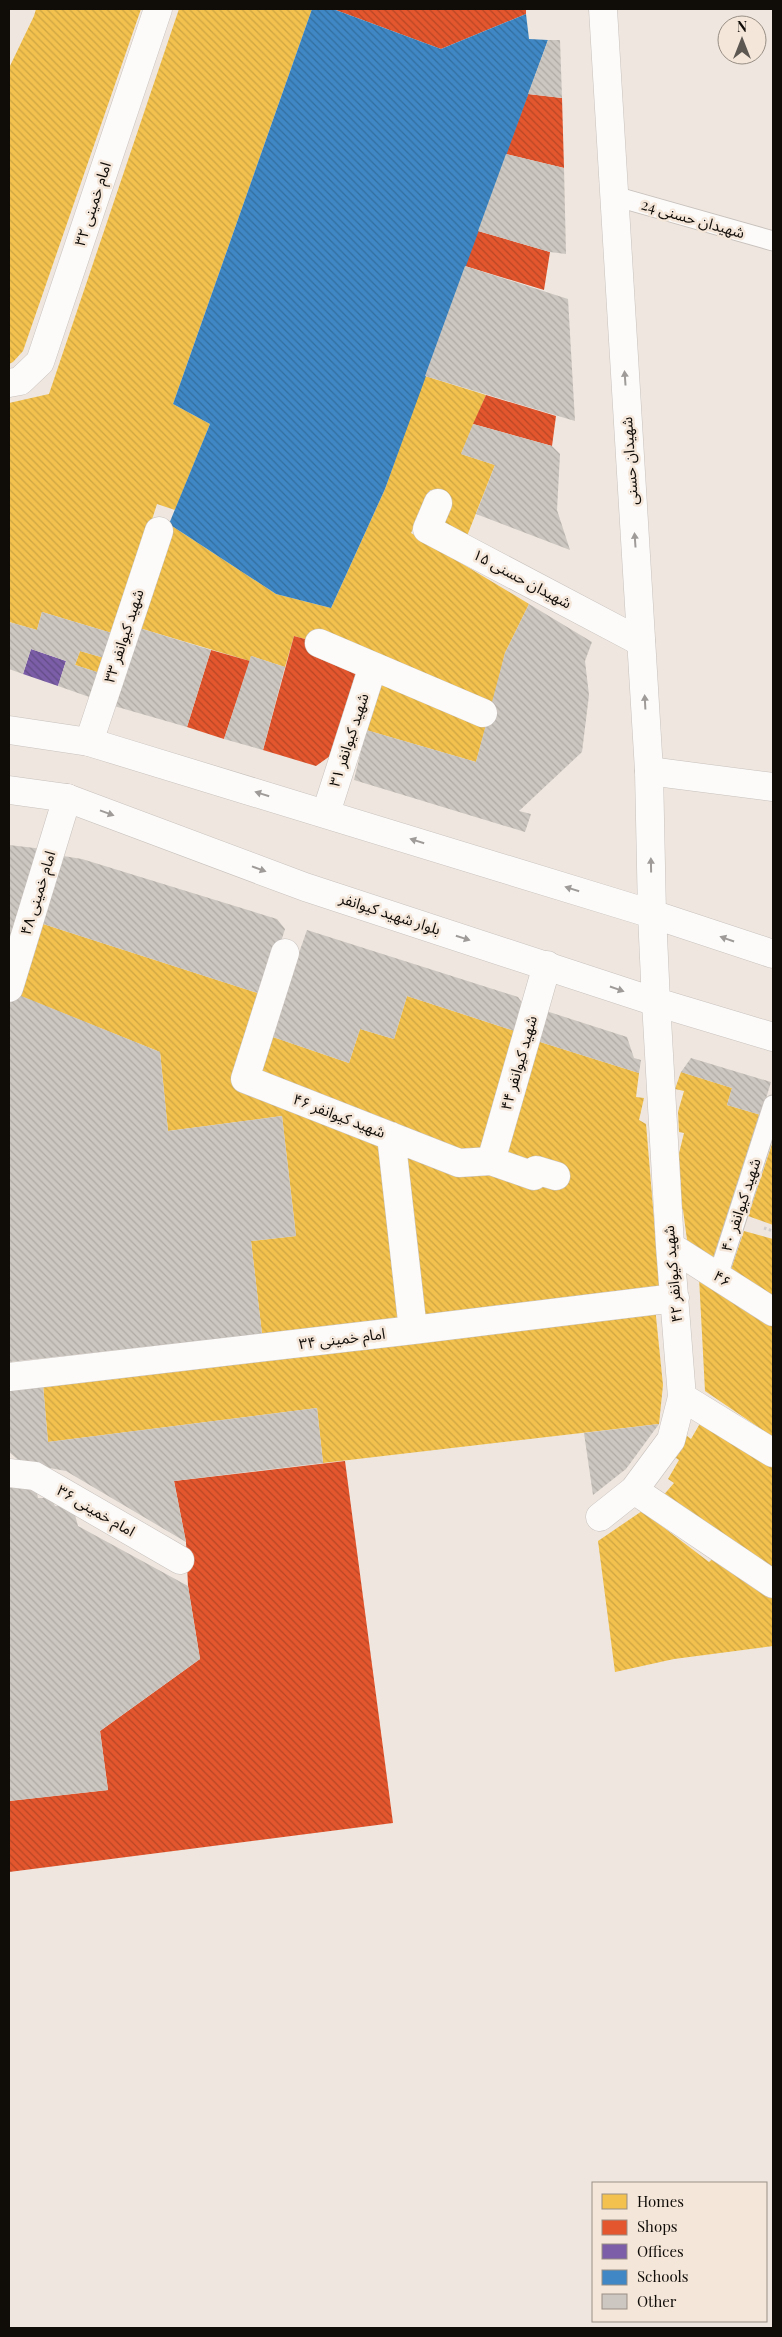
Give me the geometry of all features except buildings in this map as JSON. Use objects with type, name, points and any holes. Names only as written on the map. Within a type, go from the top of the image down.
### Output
[{"type":"street","name":"امام خمینی ۳۲","points":[[9,383],[20,381],[40,362],[158,9]]},
{"type":"street","name":"شهیدان حسنی","points":[[603,9],[649,771],[652,914]]},
{"type":"street","name":"شهیدان حسنی ۱۵","points":[[438,503],[427,529],[641,642]]},
{"type":"street","name":"شهید کیوانفر ۳۳","points":[[89,742],[159,531]]},
{"type":"street","points":[[319,643],[483,713]]},
{"type":"street","name":"شهید کیوانفر ۳۱","points":[[326,813],[373,666]]},
{"type":"street","points":[[9,730],[89,742],[652,914],[773,954]]},
{"type":"street","points":[[649,771],[773,787]]},
{"type":"street","name":"بلوار شهید کیوانفر","points":[[9,790],[67,798],[306,887],[656,1002],[773,1037]]},
{"type":"street","name":"امام خمینی ۴۸","points":[[9,988],[67,798]]},
{"type":"street","name":"شهید کیوانفر ۴۲","points":[[600,1516],[634,1490],[670,1440],[682,1397],[670,1246],[652,914]]},
{"type":"street","name":"شهید کیوانفر ۴۶","points":[[286,953],[245,1079],[459,1163],[491,1161],[534,1176],[536,1170],[556,1176]]},
{"type":"street","name":"شهید کیوانفر ۴۴","points":[[491,1161],[547,965]]},
{"type":"street","points":[[390,1136],[413,1330]]},
{"type":"street","name":"۴۶","points":[[670,1246],[773,1312]]},
{"type":"street","name":"امام خمینی ۳۴","points":[[9,1377],[675,1298]]},
{"type":"street","points":[[682,1397],[773,1453]]},
{"type":"street","name":"امام خمینی ۳۶","points":[[9,1473],[35,1476],[180,1560]]},
{"type":"street","points":[[634,1490],[773,1584]]},
{"type":"lane","name":"شهیدان حسنی 24","points":[[614,196],[773,241]]},
{"type":"lane","name":"شهید کیوانفر ۴۰","points":[[718,1276],[773,1105]]}]
